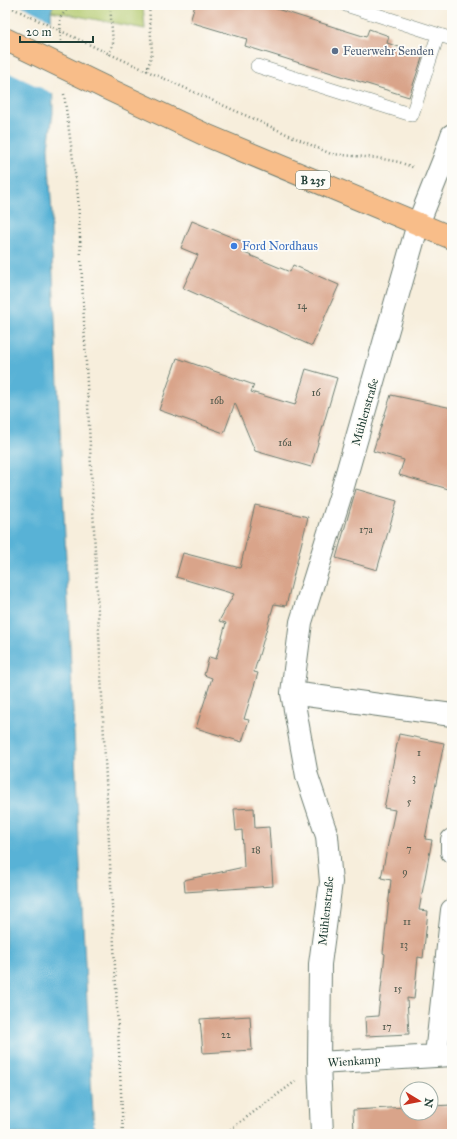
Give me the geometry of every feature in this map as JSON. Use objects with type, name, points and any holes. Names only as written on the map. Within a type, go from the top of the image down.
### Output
[{"type":"main road","name":"B 235","points":[[5,39],[208,136],[452,238]]},
{"type":"street","name":"Mühlenstraße","points":[[319,1063],[320,964],[331,882],[327,836],[306,776],[292,693],[301,622],[346,475],[418,224],[452,135]]},
{"type":"street","points":[[292,693],[452,715]]},
{"type":"street","points":[[452,840],[452,852]]},
{"type":"street","name":"Wienkamp","points":[[322,1134],[319,1063],[444,1055],[452,910]]},
{"type":"lane","points":[[346,5],[452,39]]},
{"type":"lane","points":[[257,66],[412,115],[438,35]]},
{"type":"path","points":[[6,5],[109,55],[331,154],[377,158],[400,162],[436,177]]},
{"type":"path","points":[[60,18],[70,5]]},
{"type":"path","points":[[109,55],[113,43],[110,5]]},
{"type":"path","points":[[147,71],[152,53],[149,5]]},
{"type":"path","points":[[65,100],[78,196],[123,1134]]},
{"type":"path","points":[[224,1134],[319,1063]]},
{"type":"green space","points":[[53,5],[143,5],[145,29],[51,11]]},
{"type":"water","points":[[5,5],[53,5],[51,11],[53,113],[48,147],[52,216],[51,232],[94,1134],[5,1134]]},
{"type":"pier","points":[[5,5],[20,5],[53,21],[54,94],[5,71]]},
{"type":"building","name":"Feuerwehr Senden","points":[[195,5],[264,5],[366,37],[369,29],[389,36],[387,43],[423,55],[409,97],[245,46],[247,39],[190,22]]},
{"type":"building","points":[[192,221],[246,243],[242,252],[290,272],[293,265],[339,285],[312,346],[183,288],[198,255],[181,248]]},
{"type":"building","points":[[177,358],[254,385],[251,392],[295,405],[306,369],[337,378],[311,467],[255,451],[235,403],[224,433],[159,410]]},
{"type":"building","points":[[391,395],[452,408],[452,490],[399,475],[404,460],[373,451]]},
{"type":"building","points":[[356,489],[397,501],[377,570],[336,558]]},
{"type":"building","points":[[255,505],[308,517],[286,606],[274,604],[254,672],[258,673],[244,719],[249,720],[242,742],[196,728],[212,678],[204,675],[209,657],[216,659],[226,623],[219,621],[234,594],[176,577],[183,553],[240,568]]},
{"type":"building","points":[[399,734],[444,743],[425,839],[432,840],[419,910],[428,911],[423,958],[418,957],[414,999],[407,998],[409,1034],[366,1036],[365,1017],[378,1016],[385,954],[383,953],[391,880],[381,878],[395,810],[384,808]]},
{"type":"building","points":[[254,808],[255,828],[269,827],[273,886],[185,892],[184,880],[244,867],[242,830],[236,831],[234,809]]},
{"type":"building","points":[[250,1016],[252,1050],[203,1053],[200,1019]]},
{"type":"building","points":[[452,1105],[452,1134],[354,1134],[353,1110],[399,1107],[399,1121],[439,1121],[439,1106]]},
{"type":"place","name":"Feuerwehr Senden","points":[[335,51]]},
{"type":"place","name":"Ford Nordhaus","points":[[234,246]]}]
